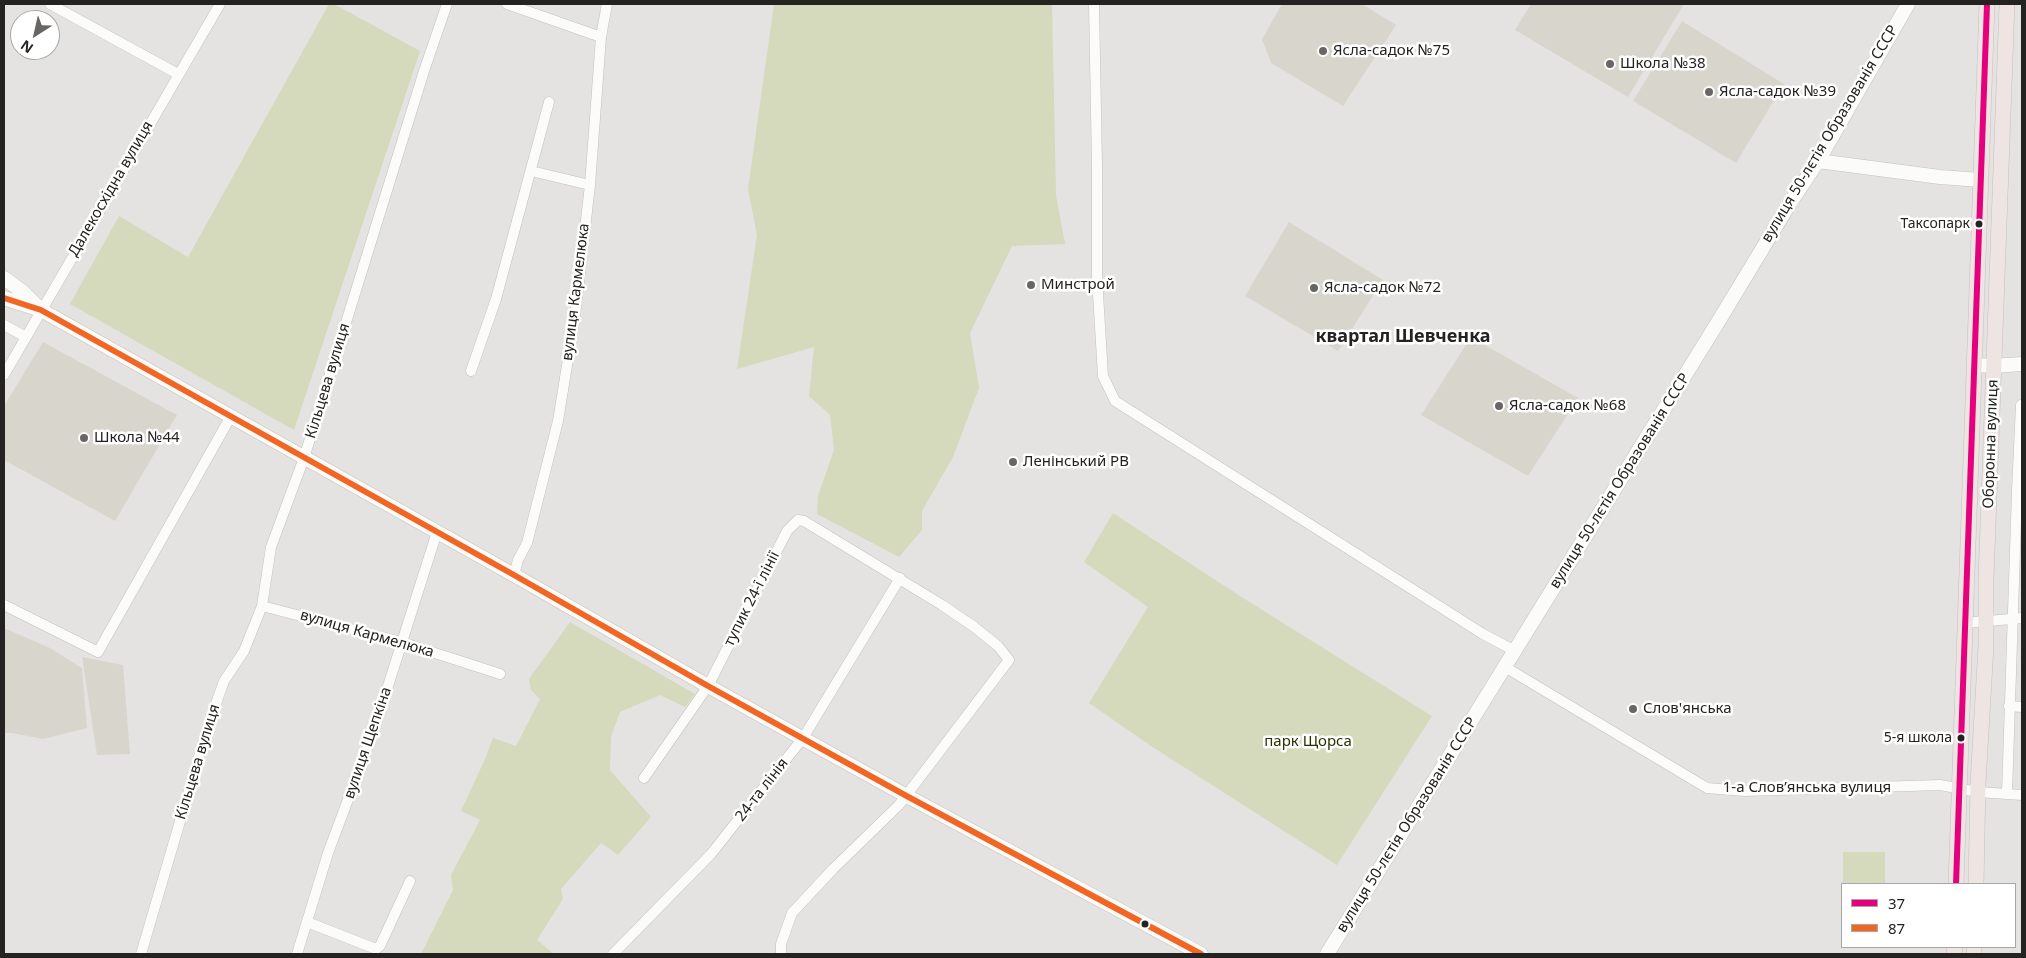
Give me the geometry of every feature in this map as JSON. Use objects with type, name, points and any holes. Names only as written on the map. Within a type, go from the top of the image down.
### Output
[{"type":"main road","name":"вулиця 50-лєтія Образованія СССР","points":[[1327,954],[1790,203],[1818,161],[1908,4]]},
{"type":"main road","name":"Оборонна вулиця","points":[[1956,883],[1987,4]]},
{"type":"main road","name":"Оборонна вулиця","points":[[1976,883],[1978,792],[1986,646],[1985,620],[2006,4]]},
{"type":"main road","points":[[1818,161],[1940,177],[1980,180]]},
{"type":"main road","points":[[4,278],[23,292],[42,310]]},
{"type":"main road","points":[[4,298],[42,310],[708,686],[1201,954]]},
{"type":"main road","points":[[1974,365],[2022,364]]},
{"type":"street","points":[[50,4],[178,74]]},
{"type":"street","name":"Далекосхідна вулиця","points":[[4,375],[220,4]]},
{"type":"street","name":"Кільцева вулиця","points":[[141,954],[205,734],[224,681],[244,651],[262,606],[270,547],[304,458],[421,81],[447,4]]},
{"type":"street","points":[[507,4],[601,37]]},
{"type":"street","name":"вулиця Кармелюка","points":[[514,575],[518,560],[527,542],[558,421],[575,316],[590,185],[601,37],[607,4]]},
{"type":"street","points":[[1094,4],[1097,276],[1103,376],[1115,401],[1483,634],[1515,651]]},
{"type":"street","points":[[471,371],[496,299],[549,102]]},
{"type":"street","points":[[531,171],[590,185]]},
{"type":"street","points":[[4,325],[26,337]]},
{"type":"street","points":[[2007,793],[2009,706],[2018,618],[2021,405]]},
{"type":"street","points":[[4,604],[98,652],[231,416]]},
{"type":"street","name":"тупик 24-ї лінії","points":[[644,778],[708,686],[787,531],[798,520],[804,521],[900,578]]},
{"type":"street","name":"вулиця Щепкіна","points":[[297,954],[328,853],[374,730],[437,532]]},
{"type":"street","points":[[781,954],[781,944],[792,913],[832,870],[899,805],[1010,660],[998,646],[973,626],[900,578]]},
{"type":"street","name":"24-та лінія","points":[[613,954],[711,854],[803,738],[900,578]]},
{"type":"street","name":"вулиця Кармелюка","points":[[262,606],[401,642],[500,674]]},
{"type":"street","points":[[1965,623],[2018,618]]},
{"type":"street","name":"1-а Слов’янська вулиця","points":[[1505,668],[1707,788],[1745,791],[1940,785],[1978,792],[2022,795]]},
{"type":"street","points":[[2009,706],[2022,707]]},
{"type":"street","points":[[307,922],[376,949],[380,946],[410,881]]},
{"type":"shaded area","name":"Ясла-садок №75","points":[[1282,4],[1362,4],[1396,25],[1343,106],[1271,63],[1262,39]]},
{"type":"shaded area","name":"Школа №38","points":[[1531,4],[1684,4],[1628,97],[1515,30]]},
{"type":"shaded area","name":"Ясла-садок №39","points":[[1682,21],[1784,84],[1736,163],[1633,101]]},
{"type":"shaded area","name":"Ясла-садок №72","points":[[1289,222],[1383,280],[1338,351],[1245,296]]},
{"type":"shaded area","name":"Ясла-садок №68","points":[[1471,337],[1578,398],[1528,476],[1421,415]]},
{"type":"shaded area","name":"Школа №44","points":[[43,342],[177,415],[115,521],[4,460],[4,406]]},
{"type":"shaded area","points":[[4,628],[50,648],[82,668],[87,728],[43,739],[4,733]]},
{"type":"shaded area","points":[[82,657],[123,665],[130,754],[97,755]]},
{"type":"green space","points":[[329,4],[334,4],[420,51],[294,430],[70,304],[119,216],[188,257]]},
{"type":"green space","points":[[774,4],[1052,4],[1056,195],[1065,244],[1012,246],[970,333],[979,388],[953,457],[922,511],[922,530],[899,557],[817,514],[818,496],[834,450],[830,415],[809,396],[814,347],[737,369],[757,235],[748,189]]},
{"type":"green space","name":"парк Щорса","points":[[1113,513],[1240,596],[1432,716],[1337,865],[1151,746],[1089,703],[1148,607],[1084,562]]},
{"type":"green space","points":[[570,622],[695,694],[685,707],[660,695],[620,712],[611,737],[610,770],[651,817],[618,855],[601,843],[561,889],[563,899],[537,940],[554,954],[421,954],[453,890],[451,875],[480,820],[461,811],[493,738],[516,746],[540,699],[531,690],[529,679]]},
{"type":"green space","points":[[1843,852],[1885,852],[1885,883],[1843,883]]},
{"type":"transit line","name":"37","points":[[1956,883],[1987,4]]},
{"type":"transit line","name":"87","points":[[4,298],[41,310],[708,686],[905,795],[1201,954]]},
{"type":"place","name":"Ясла-садок №75","points":[[1323,51]]},
{"type":"place","name":"Школа №38","points":[[1610,64]]},
{"type":"place","name":"Ясла-садок №39","points":[[1709,92]]},
{"type":"place","name":"Таксопарк","points":[[1979,224]]},
{"type":"place","name":"Минстрой","points":[[1031,285]]},
{"type":"place","name":"Ясла-садок №72","points":[[1314,288]]},
{"type":"place","name":"Ясла-садок №68","points":[[1499,406]]},
{"type":"place","name":"Школа №44","points":[[84,438]]},
{"type":"place","name":"Ленінський РВ","points":[[1013,462]]},
{"type":"place","name":"Слов'янська","points":[[1633,709]]},
{"type":"place","name":"5-я школа","points":[[1961,738]]},
{"type":"district","name":"квартал Шевченка","points":[[1403,337]]}]
